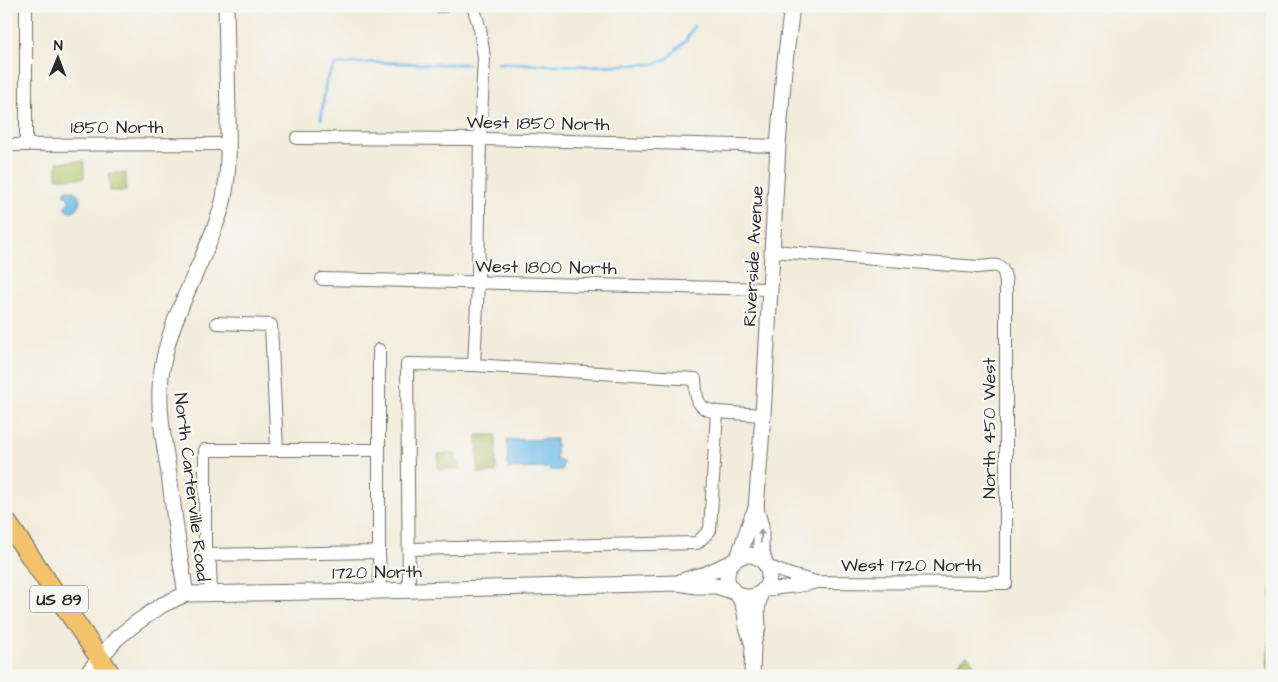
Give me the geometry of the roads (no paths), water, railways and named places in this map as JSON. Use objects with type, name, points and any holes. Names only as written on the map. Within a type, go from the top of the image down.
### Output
[{"type":"main road","name":"US 89","points":[[6,521],[112,676]]},
{"type":"street","points":[[26,6],[26,145]]},
{"type":"street","name":"North Carterville Road","points":[[186,594],[160,401],[161,379],[163,359],[169,339],[213,231],[222,205],[226,183],[228,144],[226,6]]},
{"type":"street","points":[[438,6],[444,6]]},
{"type":"street","points":[[473,6],[480,28],[484,58],[474,365]]},
{"type":"street","name":"Riverside Avenue","points":[[736,559],[756,509],[778,146],[784,70],[792,6]]},
{"type":"street","name":"West 1850 North","points":[[297,138],[480,139],[778,146]]},
{"type":"street","name":"1850 North","points":[[6,145],[228,144]]},
{"type":"street","name":"North 450 West","points":[[772,251],[978,267],[996,265],[1003,270],[1006,283],[1007,380],[1006,583]]},
{"type":"street","name":"West 1800 North","points":[[322,279],[770,289]]},
{"type":"street","points":[[217,323],[272,325],[276,450]]},
{"type":"street","points":[[379,350],[380,591]]},
{"type":"street","points":[[409,591],[408,364],[474,365],[695,379],[696,395],[704,408],[717,412],[763,415]]},
{"type":"street","points":[[409,549],[697,543],[710,530],[717,412]]},
{"type":"street","points":[[211,594],[210,565],[205,555],[205,450],[379,450]]},
{"type":"street","name":"Riverside Avenue","points":[[756,509],[761,526],[761,548],[766,565]]},
{"type":"street","points":[[205,555],[379,552]]},
{"type":"street","points":[[752,645],[758,627],[757,610],[762,592],[769,582],[769,575],[766,565],[759,558],[747,555],[736,559],[728,570],[727,577],[746,618],[752,645],[752,676]]},
{"type":"street","name":"1720 North","points":[[678,583],[706,574],[736,559]]},
{"type":"street","name":"West 1720 North","points":[[766,565],[791,576],[816,582],[1006,583]]},
{"type":"street","name":"West 1720 North","points":[[762,592],[816,582]]},
{"type":"street","name":"1720 North","points":[[85,676],[117,638],[136,622],[162,605],[186,594],[409,591],[678,583],[696,586],[716,586],[736,593]]},
{"type":"street","points":[[736,593],[749,597],[762,592]]},
{"type":"water","points":[[67,190],[76,193],[80,200],[77,208],[68,212],[64,208],[69,202],[65,195]]},
{"type":"water","points":[[556,439],[556,460],[563,461],[562,470],[550,470],[549,468],[508,469],[507,440]]},
{"type":"waterway","points":[[498,63],[590,66],[653,64],[666,60],[686,40],[694,26]]},
{"type":"waterway","points":[[321,119],[326,81],[335,65],[352,63],[467,64]]}]
